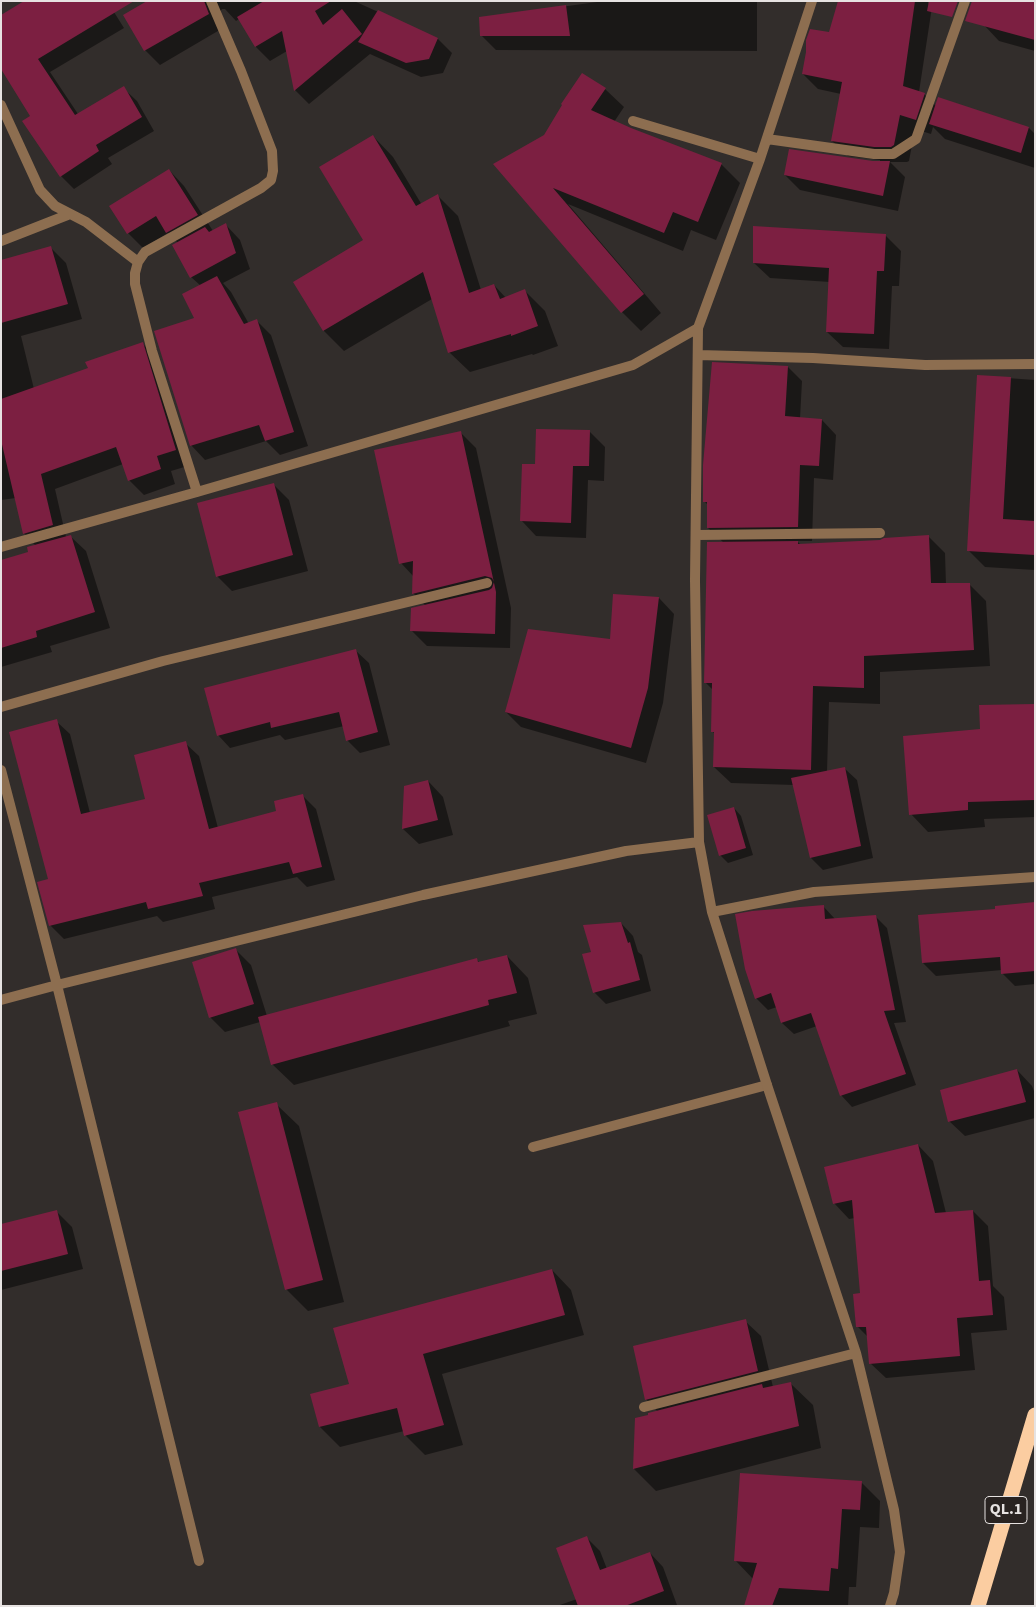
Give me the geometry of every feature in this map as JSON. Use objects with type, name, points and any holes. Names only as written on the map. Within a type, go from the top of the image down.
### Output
[{"type":"highway","name":"QL.1","points":[[978,1606],[1035,1415]]},
{"type":"street","points":[[196,492],[152,351],[135,284],[135,273],[138,262],[145,252],[261,188],[271,180],[273,171],[272,151],[211,1]]},
{"type":"street","points":[[812,1],[760,159],[698,328],[695,580],[699,842],[712,912],[856,1353],[894,1510],[900,1552],[894,1593],[890,1606]]},
{"type":"street","points":[[766,139],[874,154],[893,154],[916,139],[964,1]]},
{"type":"street","points":[[1,105],[40,190],[55,206],[86,222],[138,262]]},
{"type":"street","points":[[633,121],[760,159]]},
{"type":"street","points":[[1,241],[70,214]]},
{"type":"street","points":[[1,547],[633,365],[698,328]]},
{"type":"street","points":[[698,354],[813,358],[925,365],[1035,364]]},
{"type":"street","points":[[697,535],[880,533]]},
{"type":"street","points":[[1,708],[163,661],[487,583]]},
{"type":"street","points":[[1,770],[57,984],[199,1561]]},
{"type":"street","points":[[1,1000],[57,984],[423,895],[626,851],[699,842]]},
{"type":"street","points":[[712,912],[814,892],[1035,877]]},
{"type":"street","points":[[533,1146],[767,1085]]},
{"type":"street","points":[[644,1407],[856,1353]]},
{"type":"building","points":[[24,1],[134,1],[38,59],[75,115],[124,86],[142,117],[96,145],[99,151],[60,177],[22,121],[30,116],[1,69],[1,15]]},
{"type":"building","points":[[147,1],[204,1],[209,14],[144,51],[123,15]]},
{"type":"building","points":[[264,1],[331,1],[315,11],[323,25],[342,9],[362,34],[294,91],[282,31],[255,47],[237,17]]},
{"type":"building","points":[[838,1],[915,1],[903,86],[925,93],[916,120],[900,115],[894,145],[891,147],[874,147],[831,141],[842,82],[802,74],[806,40],[810,29],[829,32]]},
{"type":"building","points":[[929,1],[958,1],[952,17],[927,11]]},
{"type":"building","points":[[972,1],[1035,1],[1035,40],[965,21]]},
{"type":"building","points":[[566,5],[570,36],[480,36],[479,17]]},
{"type":"building","points":[[378,10],[438,38],[429,59],[406,63],[358,42]]},
{"type":"building","points":[[582,73],[606,88],[591,110],[631,128],[722,163],[698,222],[673,212],[664,233],[553,188],[644,294],[621,313],[493,164],[544,135],[561,104]]},
{"type":"building","points":[[938,97],[1029,127],[1021,153],[929,124]]},
{"type":"building","points":[[373,135],[416,206],[438,194],[469,293],[494,284],[500,299],[525,289],[538,326],[511,336],[511,334],[448,353],[423,272],[323,331],[293,282],[363,240],[319,167]]},
{"type":"building","points":[[789,149],[873,161],[890,161],[883,196],[784,175]]},
{"type":"building","points":[[169,169],[198,215],[166,233],[156,216],[127,234],[109,206]]},
{"type":"building","points":[[226,223],[236,253],[190,278],[172,245],[205,227],[209,232]]},
{"type":"building","points":[[753,226],[886,234],[884,271],[877,271],[874,334],[826,332],[829,268],[753,263]]},
{"type":"building","points":[[51,246],[68,304],[1,323],[1,260]]},
{"type":"building","points":[[217,276],[244,324],[257,319],[294,432],[265,441],[259,425],[190,446],[154,331],[194,318],[182,294]]},
{"type":"building","points":[[143,342],[176,450],[157,456],[161,469],[128,481],[116,447],[41,474],[53,525],[23,534],[1,440],[1,399],[88,368],[85,362]]},
{"type":"building","points":[[712,362],[788,366],[785,416],[822,419],[819,466],[800,465],[798,527],[707,528],[707,502],[703,502],[703,465]]},
{"type":"building","points":[[977,375],[1011,377],[1003,519],[1035,521],[1035,555],[967,551]]},
{"type":"building","points":[[536,429],[590,430],[589,466],[573,466],[571,523],[520,521],[522,464],[535,464]]},
{"type":"building","points":[[461,431],[494,581],[492,578],[485,576],[412,594],[413,561],[399,564],[374,450]]},
{"type":"building","points":[[274,483],[293,555],[216,577],[197,503]]},
{"type":"building","points":[[71,535],[95,612],[36,631],[37,637],[1,648],[1,560],[28,552],[27,547]]},
{"type":"building","points":[[929,535],[931,583],[970,583],[974,650],[864,656],[864,688],[813,686],[811,770],[713,767],[714,732],[711,732],[712,683],[704,683],[707,542],[798,541],[798,544],[880,540],[884,538]]},
{"type":"building","points":[[494,582],[496,592],[495,634],[410,631],[411,608],[489,590]]},
{"type":"building","points":[[613,594],[659,597],[648,688],[631,748],[505,712],[528,629],[610,639]]},
{"type":"building","points":[[356,649],[378,732],[346,741],[339,712],[271,728],[270,722],[217,736],[204,688]]},
{"type":"building","points":[[1035,704],[1035,800],[968,802],[968,810],[909,815],[903,736],[980,729],[979,705]]},
{"type":"building","points":[[57,719],[81,814],[145,799],[134,755],[186,741],[209,829],[276,811],[274,801],[303,794],[322,867],[293,874],[289,862],[199,883],[203,896],[148,909],[146,902],[49,926],[37,882],[48,879],[9,732]]},
{"type":"building","points":[[845,767],[861,846],[810,858],[791,778]]},
{"type":"building","points":[[428,780],[438,820],[402,829],[404,786]]},
{"type":"building","points":[[734,807],[746,848],[719,856],[707,815]]},
{"type":"building","points":[[1035,902],[1035,971],[1001,974],[1000,957],[922,963],[918,915],[995,909],[995,906]]},
{"type":"building","points":[[824,905],[825,919],[876,915],[895,1010],[884,1011],[906,1074],[840,1096],[811,1013],[781,1023],[771,993],[755,999],[745,969],[735,914]]},
{"type":"building","points":[[621,922],[628,943],[630,942],[640,980],[593,993],[582,954],[591,952],[583,925]]},
{"type":"building","points":[[236,948],[254,1004],[209,1018],[192,962]]},
{"type":"building","points":[[507,955],[517,993],[488,1000],[489,1005],[271,1065],[258,1017],[477,958],[478,962]]},
{"type":"building","points":[[1017,1069],[1026,1102],[948,1122],[940,1090]]},
{"type":"building","points":[[277,1102],[323,1280],[285,1290],[238,1112]]},
{"type":"building","points":[[918,1144],[935,1213],[973,1210],[979,1281],[990,1280],[993,1315],[957,1318],[960,1356],[869,1364],[866,1327],[856,1327],[853,1294],[860,1293],[852,1200],[833,1204],[824,1167]]},
{"type":"building","points":[[57,1210],[68,1254],[1,1271],[1,1224]]},
{"type":"building","points":[[552,1269],[565,1315],[423,1354],[444,1425],[404,1436],[397,1408],[319,1427],[310,1394],[349,1384],[333,1328]]},
{"type":"building","points":[[746,1319],[758,1371],[645,1400],[633,1346]]},
{"type":"building","points":[[791,1382],[799,1426],[633,1469],[635,1418],[762,1384],[763,1388]]},
{"type":"building","points":[[740,1473],[862,1481],[860,1510],[842,1509],[838,1569],[831,1568],[829,1591],[779,1588],[772,1606],[744,1606],[757,1563],[734,1561]]},
{"type":"building","points":[[587,1536],[600,1570],[650,1552],[664,1591],[625,1606],[578,1606],[556,1548]]}]
